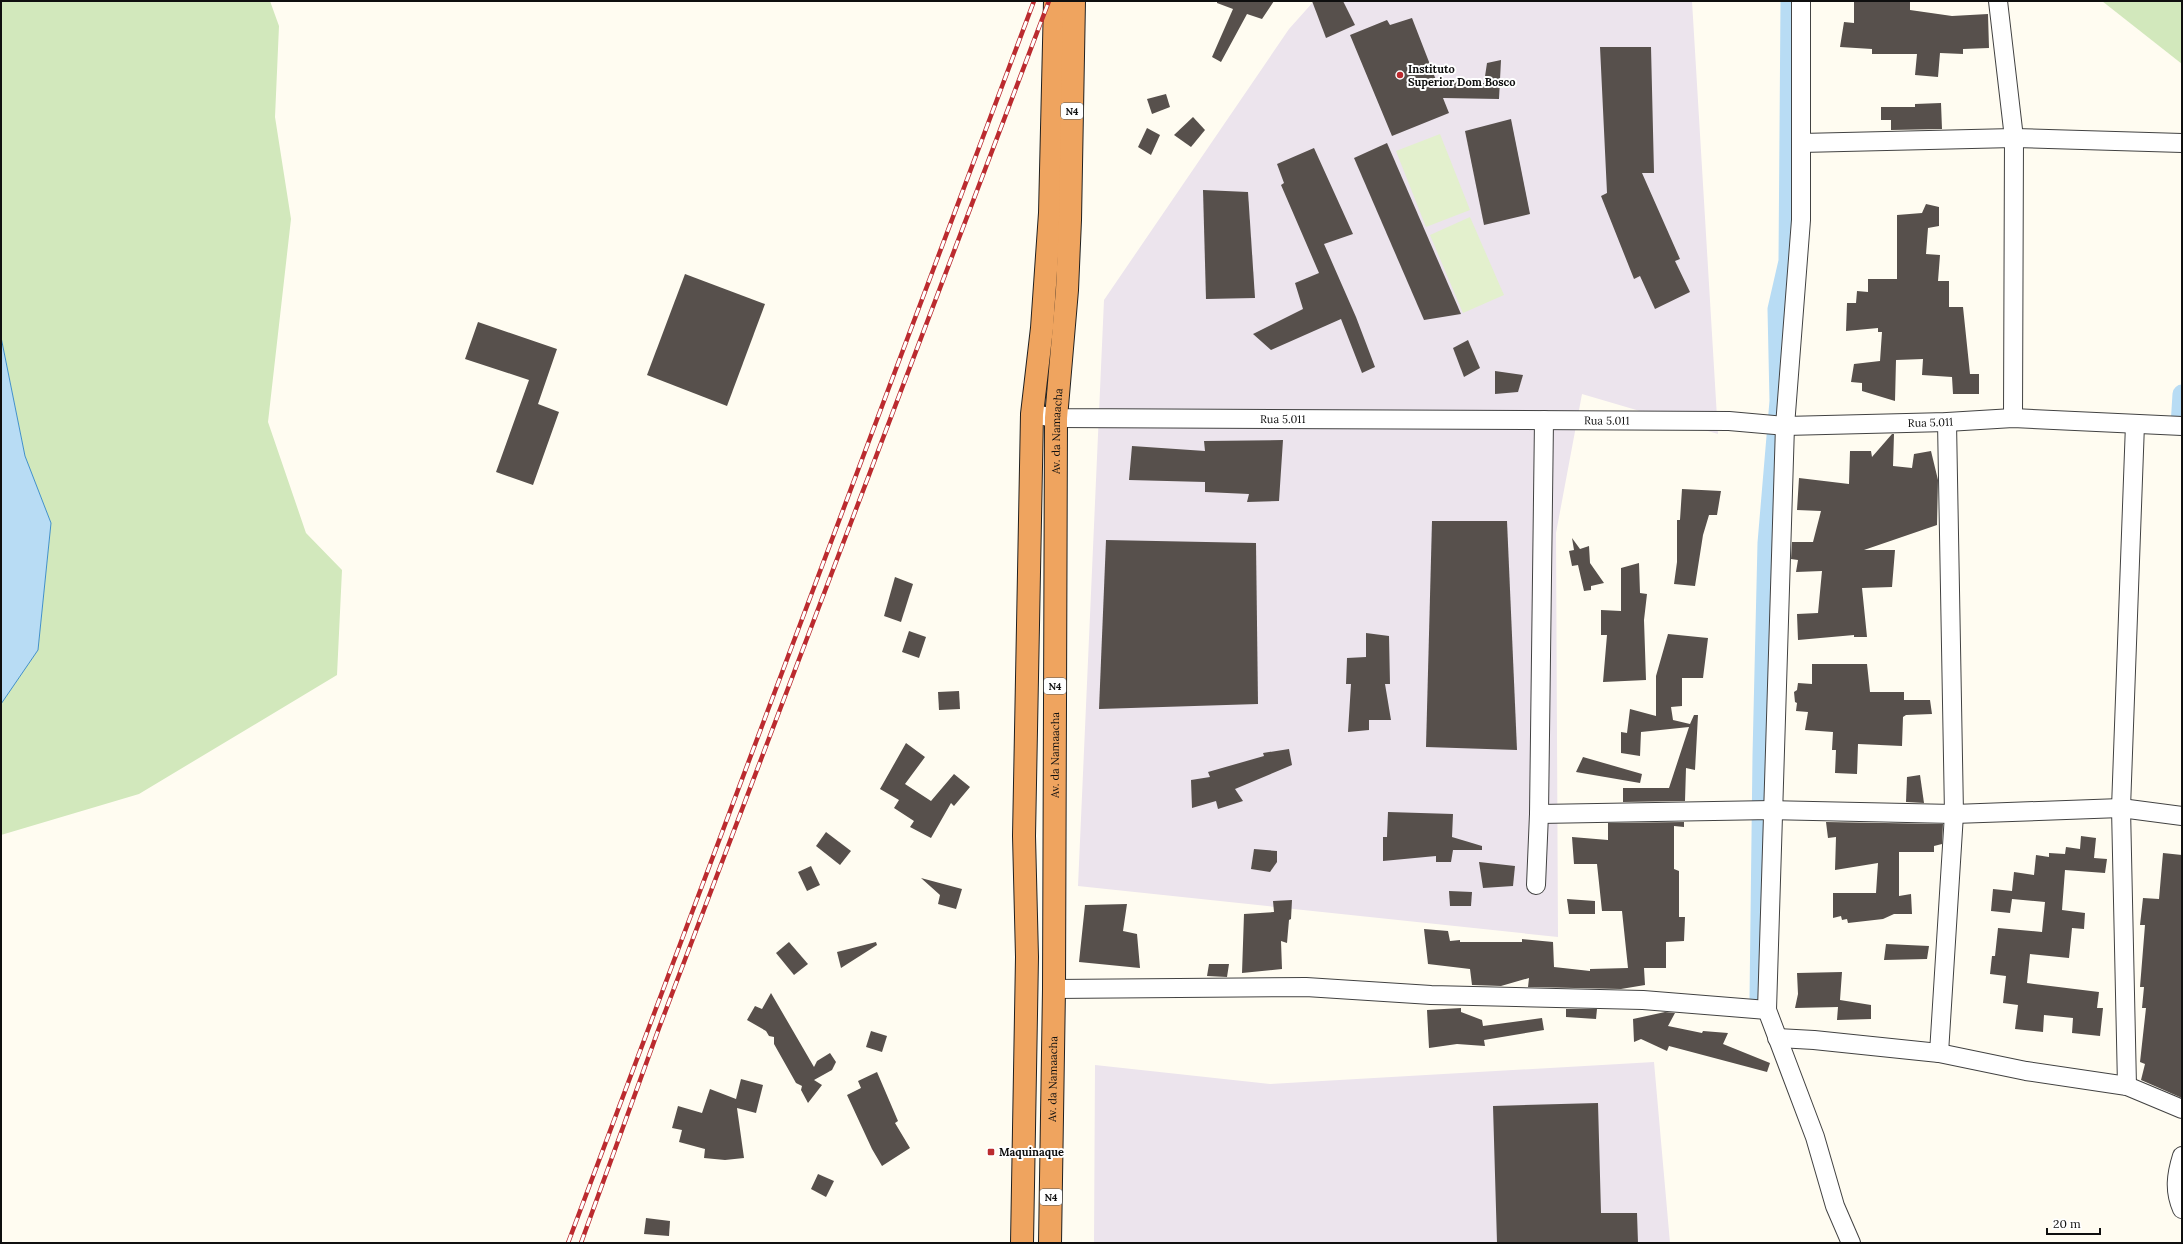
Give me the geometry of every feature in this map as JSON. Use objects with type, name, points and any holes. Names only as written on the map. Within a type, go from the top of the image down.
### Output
[{"type":"highway","name":"N4","points":[[1022,1243],[1027,957],[1024,836],[1032,414],[1042,328],[1051,189],[1055,1]]},
{"type":"highway","name":"Av. da Namaacha","points":[[1050,1243],[1054,989],[1056,418],[1067,290],[1070,220],[1074,1]]},
{"type":"street","points":[[1801,1],[1801,220],[1785,426],[1767,1010],[1815,1137],[1835,1206],[1851,1243]]},
{"type":"street","points":[[1998,1],[2014,138],[2013,418]]},
{"type":"street","points":[[1801,143],[2014,138],[2182,143]]},
{"type":"street","name":"Rua 5.011","points":[[1032,414],[1056,418],[1729,421],[1785,426],[1948,422],[2013,418],[2182,426]]},
{"type":"street","points":[[1536,884],[1539,814],[1544,420]]},
{"type":"street","points":[[1939,1053],[1954,814],[1948,422]]},
{"type":"street","points":[[2127,1086],[2121,808],[2135,424]]},
{"type":"street","points":[[1539,814],[1772,810],[1954,814],[2121,808],[2182,816]]},
{"type":"street","points":[[1054,989],[1306,987],[1431,995],[1643,1000],[1767,1010]]},
{"type":"street","points":[[1777,1038],[1814,1040],[1939,1053],[2026,1071],[2127,1086],[2182,1108]]},
{"type":"street","points":[[2182,1156],[2176,1181],[2176,1196],[2182,1209]]},
{"type":"shaded area","points":[[1314,1],[1692,1],[1718,434],[1582,394],[1556,533],[1558,937],[1078,886],[1104,300],[1289,29]]},
{"type":"shaded area","points":[[1654,1062],[1670,1243],[1094,1243],[1095,1065],[1270,1084]]},
{"type":"green space","points":[[1,1],[270,1],[279,26],[275,117],[291,219],[268,422],[306,533],[342,570],[337,675],[139,794],[1,835],[1,704],[38,650],[51,523],[25,456],[1,336]]},
{"type":"green space","points":[[2102,1],[2182,1],[2182,64]]},
{"type":"green space","points":[[1440,134],[1470,210],[1426,227],[1396,151]]},
{"type":"green space","points":[[1470,217],[1504,295],[1463,313],[1430,235]]},
{"type":"water","points":[[1,337],[25,456],[51,523],[38,650],[1,704]]},
{"type":"building","points":[[1217,1],[1274,1],[1262,19],[1247,14],[1221,62],[1212,57],[1233,9],[1217,3]]},
{"type":"building","points":[[1312,1],[1343,1],[1355,25],[1326,38]]},
{"type":"building","points":[[1854,1],[1910,1],[1910,10],[1952,16],[1988,14],[1989,48],[1963,49],[1963,54],[1940,53],[1938,77],[1915,75],[1917,54],[1872,54],[1872,49],[1840,47],[1844,22],[1854,23]]},
{"type":"building","name":"Instituto Superior Dom Bosco","points":[[1412,18],[1436,80],[1484,83],[1487,63],[1501,60],[1499,99],[1443,98],[1449,113],[1392,136],[1350,35],[1387,20],[1390,25]]},
{"type":"building","points":[[1600,47],[1651,47],[1654,173],[1642,173],[1680,259],[1675,261],[1690,292],[1655,309],[1640,276],[1634,279],[1601,196],[1607,193]]},
{"type":"building","points":[[1166,94],[1170,107],[1152,114],[1147,99]]},
{"type":"building","points":[[1941,103],[1942,129],[1891,130],[1891,120],[1881,120],[1881,107],[1915,107],[1915,104]]},
{"type":"building","points":[[1193,117],[1205,130],[1191,147],[1174,135]]},
{"type":"building","points":[[1511,119],[1530,214],[1484,225],[1465,131]]},
{"type":"building","points":[[1147,128],[1160,135],[1151,155],[1138,147]]},
{"type":"building","points":[[1387,143],[1461,314],[1424,320],[1354,158]]},
{"type":"building","points":[[1314,148],[1353,234],[1324,244],[1356,317],[1375,367],[1362,373],[1341,319],[1271,350],[1253,334],[1303,309],[1295,283],[1319,273],[1281,185],[1284,183],[1277,164]]},
{"type":"building","points":[[1203,190],[1248,192],[1255,298],[1206,299]]},
{"type":"building","points":[[1926,204],[1939,207],[1939,226],[1928,228],[1926,254],[1940,255],[1938,281],[1949,281],[1949,307],[1963,307],[1970,374],[1979,374],[1979,394],[1953,394],[1952,377],[1922,375],[1923,359],[1896,360],[1895,401],[1862,391],[1862,383],[1851,382],[1854,364],[1880,361],[1882,332],[1878,332],[1878,328],[1846,331],[1847,303],[1856,303],[1857,291],[1868,292],[1868,279],[1897,279],[1897,215],[1922,213]]},
{"type":"building","points":[[685,274],[765,304],[727,406],[647,375]]},
{"type":"building","points":[[478,322],[557,349],[538,404],[559,412],[533,485],[496,472],[529,380],[465,359]]},
{"type":"building","points":[[1468,340],[1480,368],[1464,377],[1453,348]]},
{"type":"building","points":[[1495,371],[1523,375],[1518,392],[1495,394]]},
{"type":"building","points":[[1892,434],[1894,434],[1893,466],[1912,468],[1914,454],[1931,451],[1938,480],[1937,525],[1864,550],[1895,550],[1892,587],[1862,588],[1867,637],[1854,637],[1854,635],[1798,640],[1797,614],[1818,613],[1822,571],[1796,572],[1798,560],[1791,559],[1792,542],[1813,542],[1821,511],[1797,510],[1799,478],[1849,484],[1850,451],[1871,451],[1872,457]]},
{"type":"building","points":[[1283,440],[1279,501],[1247,502],[1249,494],[1205,492],[1205,482],[1129,480],[1132,446],[1205,451],[1204,441]]},
{"type":"building","points":[[1682,489],[1721,491],[1717,515],[1709,515],[1703,535],[1695,586],[1674,584],[1677,562],[1677,520],[1680,520]]},
{"type":"building","points":[[1432,521],[1507,521],[1517,750],[1426,747]]},
{"type":"building","points":[[1572,538],[1580,549],[1589,546],[1590,563],[1604,583],[1591,586],[1591,590],[1584,591],[1578,565],[1572,566],[1569,551],[1574,550]]},
{"type":"building","points":[[1106,540],[1256,543],[1258,704],[1099,709]]},
{"type":"building","points":[[1639,563],[1640,593],[1647,594],[1644,620],[1646,680],[1603,682],[1607,635],[1601,635],[1601,610],[1621,611],[1621,568]]},
{"type":"building","points":[[895,577],[913,584],[901,622],[884,616]]},
{"type":"building","points":[[909,631],[926,637],[919,658],[902,652]]},
{"type":"building","points":[[1366,633],[1389,636],[1390,684],[1385,684],[1391,720],[1369,720],[1369,730],[1348,732],[1351,684],[1346,684],[1347,658],[1366,657]]},
{"type":"building","points":[[1668,634],[1708,638],[1703,678],[1682,678],[1682,706],[1671,707],[1673,720],[1690,724],[1694,715],[1698,715],[1695,770],[1686,768],[1685,801],[1623,802],[1623,788],[1669,788],[1689,727],[1641,732],[1640,756],[1621,753],[1621,732],[1627,733],[1630,709],[1656,716],[1656,676]]},
{"type":"building","points":[[1812,664],[1867,664],[1870,692],[1904,692],[1904,700],[1930,700],[1932,714],[1906,715],[1903,717],[1902,746],[1858,744],[1857,774],[1835,773],[1836,750],[1832,750],[1833,732],[1805,730],[1808,712],[1796,711],[1797,703],[1795,702],[1794,692],[1797,690],[1798,683],[1812,684]]},
{"type":"building","points":[[959,691],[960,709],[939,710],[938,692]]},
{"type":"building","points":[[906,743],[925,757],[905,784],[931,801],[954,774],[970,787],[954,806],[951,803],[931,838],[910,827],[914,821],[894,808],[899,800],[880,789]]},
{"type":"building","points":[[1289,749],[1292,765],[1235,789],[1243,801],[1218,809],[1216,801],[1192,808],[1191,780],[1210,777],[1208,772],[1264,756],[1263,753]]},
{"type":"building","points":[[1583,757],[1642,774],[1640,783],[1576,772]]},
{"type":"building","points":[[1920,775],[1924,803],[1906,802],[1907,777]]},
{"type":"building","points":[[1388,812],[1453,814],[1452,837],[1482,846],[1482,850],[1453,850],[1451,862],[1436,862],[1436,856],[1383,861],[1383,837],[1387,837]]},
{"type":"building","points":[[1684,822],[1684,827],[1674,826],[1674,869],[1679,871],[1679,917],[1685,917],[1684,941],[1666,942],[1666,968],[1644,968],[1645,985],[1621,989],[1528,987],[1529,978],[1501,986],[1472,985],[1470,969],[1428,964],[1424,929],[1448,931],[1450,941],[1522,942],[1522,939],[1553,942],[1554,967],[1590,971],[1590,969],[1628,968],[1622,911],[1602,911],[1597,864],[1574,864],[1572,837],[1608,840],[1608,823]]},
{"type":"building","points":[[1826,822],[1943,824],[1942,844],[1934,846],[1934,852],[1899,852],[1899,896],[1911,894],[1912,914],[1894,914],[1883,919],[1848,923],[1847,919],[1842,920],[1841,916],[1833,918],[1833,893],[1876,893],[1878,863],[1835,870],[1836,837],[1828,838]]},
{"type":"building","points":[[826,832],[851,851],[840,865],[816,846]]},
{"type":"building","points":[[2081,836],[2096,838],[2094,858],[2107,859],[2105,873],[2065,870],[2062,910],[2085,913],[2084,929],[2072,928],[2069,958],[2030,954],[2027,983],[2099,992],[2097,1008],[2103,1008],[2100,1036],[2072,1033],[2073,1018],[2044,1015],[2043,1032],[2015,1029],[2018,1005],[2003,1003],[2006,976],[1990,974],[1992,956],[1995,956],[1998,928],[2042,932],[2045,902],[2012,899],[2010,913],[1991,911],[1993,889],[2012,891],[2014,872],[2034,875],[2036,855],[2049,857],[2049,853],[2065,854],[2066,847],[2080,849]]},
{"type":"building","points":[[1254,849],[1277,851],[1277,862],[1270,872],[1251,869]]},
{"type":"building","points":[[2163,853],[2182,855],[2182,1098],[2141,1080],[2145,1064],[2140,1062],[2146,1008],[2142,1008],[2144,987],[2140,987],[2145,925],[2140,925],[2143,898],[2159,899]]},
{"type":"building","points":[[1479,862],[1515,866],[1513,886],[1483,888]]},
{"type":"building","points":[[811,866],[820,885],[807,891],[798,872]]},
{"type":"building","points":[[921,878],[962,889],[956,909],[938,904],[940,895]]},
{"type":"building","points":[[1449,891],[1472,892],[1471,906],[1450,906]]},
{"type":"building","points":[[1567,899],[1595,901],[1595,914],[1569,914]]},
{"type":"building","points":[[1292,900],[1291,919],[1289,920],[1287,943],[1281,941],[1282,969],[1242,973],[1244,914],[1274,912],[1273,901]]},
{"type":"building","points":[[1127,904],[1123,931],[1137,934],[1140,968],[1079,962],[1085,905]]},
{"type":"building","points":[[789,942],[808,964],[794,975],[776,953]]},
{"type":"building","points":[[876,942],[877,945],[841,968],[837,952]]},
{"type":"building","points":[[1886,944],[1929,946],[1927,959],[1884,960]]},
{"type":"building","points":[[1209,964],[1229,964],[1227,977],[1207,976]]},
{"type":"building","points":[[1842,972],[1840,1000],[1871,1005],[1871,1019],[1837,1020],[1838,1007],[1795,1008],[1798,994],[1797,973]]},
{"type":"building","points":[[771,993],[814,1067],[817,1061],[830,1053],[836,1062],[832,1070],[814,1080],[822,1085],[808,1103],[801,1090],[802,1086],[796,1083],[774,1044],[774,1037],[769,1036],[766,1031],[747,1020],[755,1006],[762,1009]]},
{"type":"building","points":[[1461,1008],[1461,1012],[1482,1020],[1483,1026],[1542,1018],[1544,1030],[1484,1040],[1485,1046],[1457,1044],[1429,1048],[1427,1010]]},
{"type":"building","points":[[1566,1009],[1597,1009],[1596,1019],[1566,1017]]},
{"type":"building","points":[[1665,1012],[1675,1013],[1668,1026],[1702,1033],[1703,1031],[1728,1033],[1723,1044],[1770,1063],[1767,1072],[1669,1046],[1667,1051],[1641,1039],[1634,1042],[1633,1019]]},
{"type":"building","points":[[871,1031],[887,1036],[882,1052],[866,1047]]},
{"type":"building","points":[[877,1072],[898,1121],[895,1123],[910,1148],[882,1166],[872,1149],[847,1095],[861,1088],[858,1081]]},
{"type":"building","points":[[741,1079],[763,1085],[756,1113],[737,1108],[744,1158],[725,1160],[704,1158],[705,1149],[679,1142],[682,1130],[672,1128],[678,1106],[702,1113],[710,1089],[736,1099]]},
{"type":"building","points":[[1598,1103],[1601,1213],[1637,1213],[1638,1243],[1497,1243],[1493,1106]]},
{"type":"building","points":[[818,1174],[834,1181],[826,1197],[811,1189]]},
{"type":"building","points":[[646,1218],[670,1221],[669,1236],[644,1234]]},
{"type":"waterway","points":[[1759,1000],[1762,755],[1767,543],[1779,401],[1777,309],[1788,261],[1790,1]]},
{"type":"waterway","points":[[2180,426],[2182,394]]},
{"type":"railway","points":[[568,1243],[1034,1]]},
{"type":"railway","points":[[581,1243],[659,1028],[1049,1]]},
{"type":"place","name":"Instituto Superior Dom Bosco","points":[[1400,75]]},
{"type":"place","name":"Maquinaque","points":[[991,1152]]}]
